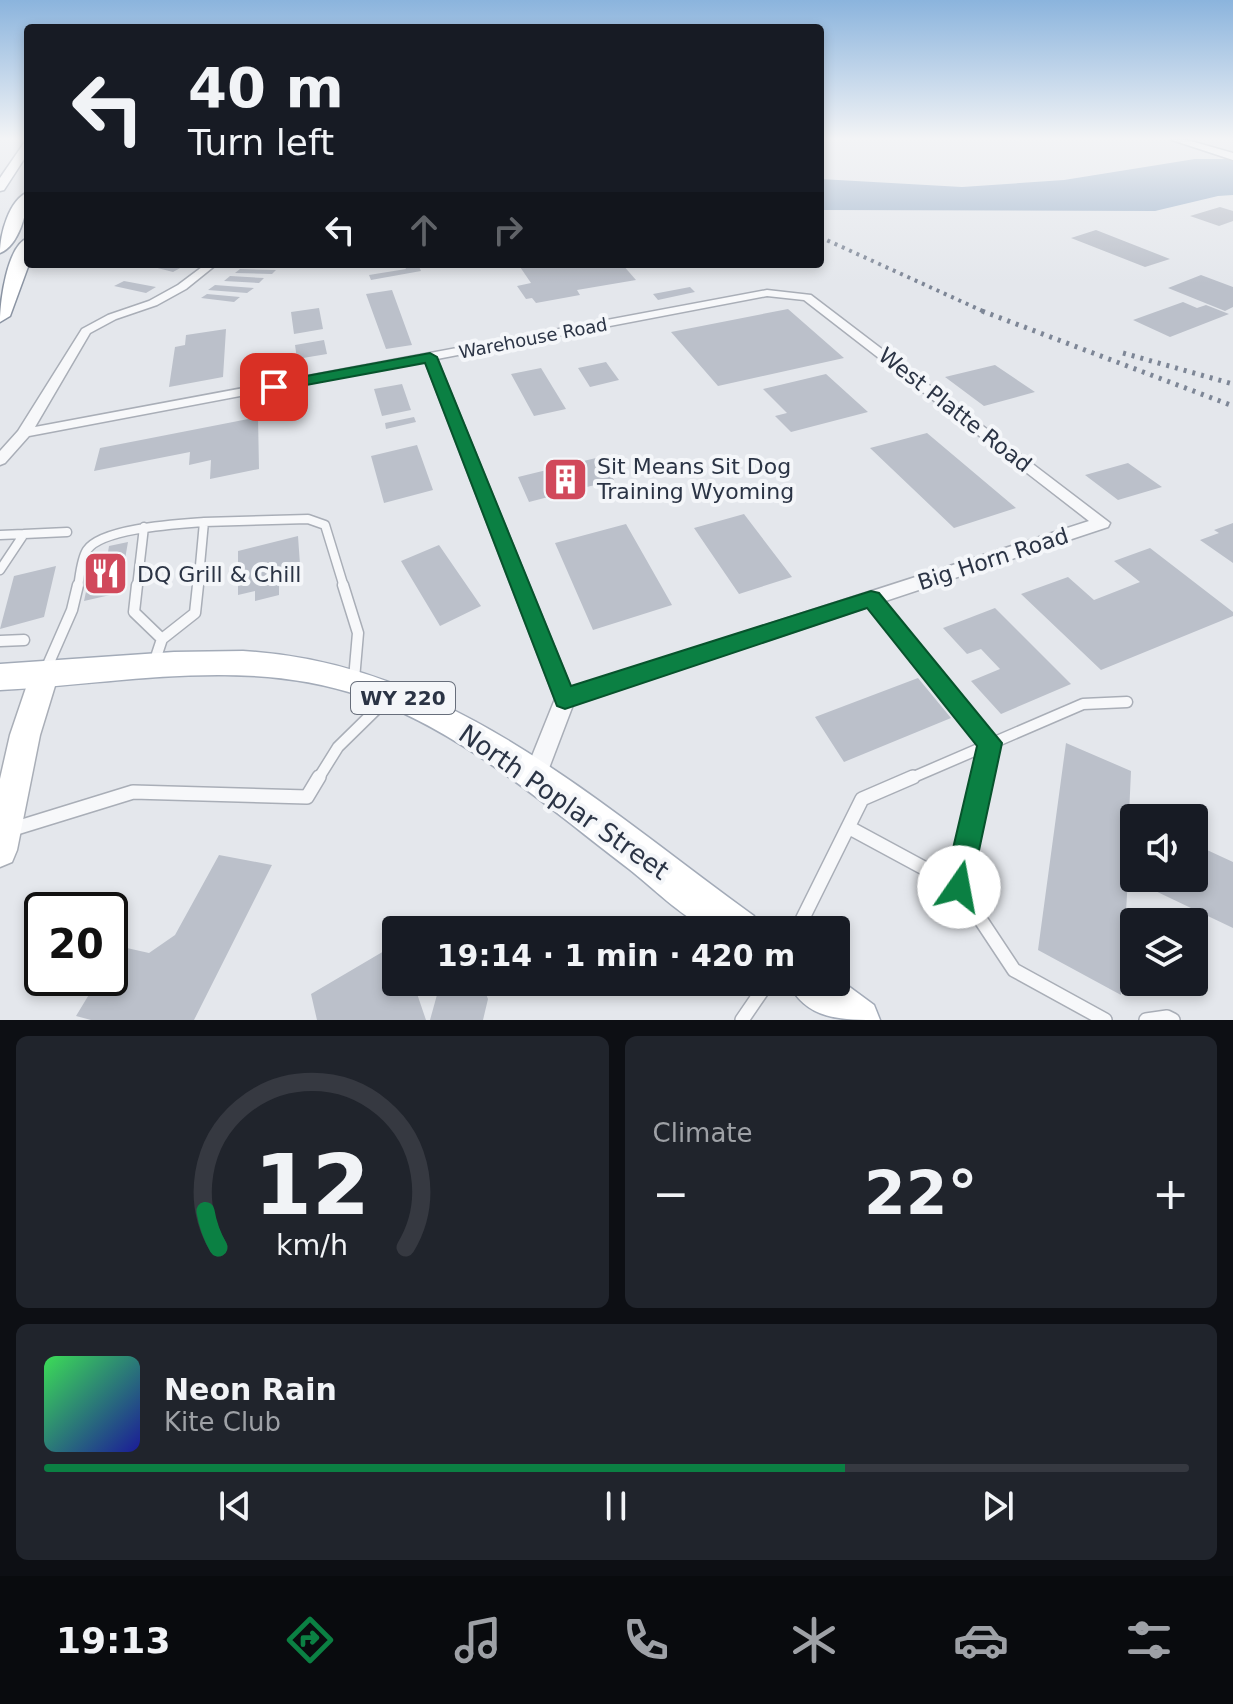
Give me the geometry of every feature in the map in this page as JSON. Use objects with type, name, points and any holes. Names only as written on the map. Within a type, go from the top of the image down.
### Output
[{"type":"highway","points":[[0,222],[24,198]]},
{"type":"highway","points":[[0,248],[24,202]]},
{"type":"highway","points":[[0,281],[24,247]]},
{"type":"highway","points":[[0,316],[24,252]]},
{"type":"main road","name":"North Poplar Street","points":[[0,677],[44,676],[158,653],[278,665],[354,680],[393,693],[450,721],[535,776],[721,916]]},
{"type":"main road","points":[[827,996],[859,1020]]},
{"type":"street","points":[[0,460],[24,433],[86,331],[112,317],[153,303],[182,287],[207,268]]},
{"type":"street","name":"Warehouse Road","points":[[24,433],[767,293],[807,297]]},
{"type":"street","name":"West Platte Road","points":[[807,297],[1102,523]]},
{"type":"street","points":[[430,357],[565,699],[535,776]]},
{"type":"street","name":"Big Horn Road","points":[[565,699],[1102,523]]},
{"type":"street","points":[[2,840],[25,735],[44,676]]},
{"type":"lane","points":[[44,676],[72,610],[86,551],[95,542],[144,527],[308,519],[325,525],[358,633],[354,680]]},
{"type":"lane","points":[[144,527],[134,612],[158,653],[195,613],[204,522]]},
{"type":"lane","points":[[0,535],[67,532]]},
{"type":"lane","points":[[0,570],[24,534]]},
{"type":"lane","points":[[871,599],[990,743]]},
{"type":"lane","points":[[0,641],[24,640]]},
{"type":"lane","points":[[2,840],[133,792],[307,797],[338,747],[393,693]]},
{"type":"lane","points":[[804,916],[862,799],[1083,704],[1127,702]]},
{"type":"lane","points":[[959,887],[990,743]]},
{"type":"lane","points":[[848,827],[959,887],[1014,970],[1105,1020]]},
{"type":"lane","points":[[742,1020],[758,996]]},
{"type":"lane","points":[[1146,1020],[1167,1017],[1173,1020]]},
{"type":"water","points":[[824,188],[1233,188],[1233,195],[1155,211],[824,210]]},
{"type":"building","points":[[1220,207],[1233,211],[1233,221],[1219,226],[1190,216]]},
{"type":"building","points":[[1096,230],[1170,259],[1145,267],[1071,238]]},
{"type":"building","points":[[158,268],[180,268],[173,272]]},
{"type":"building","points":[[420,268],[421,271],[371,280],[369,275]]},
{"type":"building","points":[[521,268],[626,268],[636,280],[577,290],[580,295],[536,303],[532,298],[526,299],[517,286],[531,283]]},
{"type":"building","points":[[240,269],[276,270],[272,274],[235,273]]},
{"type":"building","points":[[1201,275],[1233,287],[1233,307],[1225,311],[1168,288]]},
{"type":"building","points":[[230,276],[264,278],[259,283],[224,281]]},
{"type":"building","points":[[124,281],[156,287],[146,293],[114,286]]},
{"type":"building","points":[[215,285],[254,288],[247,293],[208,290]]},
{"type":"building","points":[[690,287],[695,292],[658,300],[653,294]]},
{"type":"building","points":[[392,290],[412,345],[386,349],[366,294]]},
{"type":"building","points":[[207,294],[240,297],[234,302],[201,298]]},
{"type":"building","points":[[1183,302],[1197,308],[1206,305],[1229,314],[1170,337],[1133,320]]},
{"type":"building","points":[[319,308],[323,329],[294,334],[291,312]]},
{"type":"building","points":[[788,309],[844,358],[718,386],[671,332]]},
{"type":"building","points":[[226,329],[223,377],[169,387],[175,347],[185,345],[186,335]]},
{"type":"building","points":[[324,340],[327,354],[297,359],[295,345]]},
{"type":"building","points":[[606,362],[619,380],[590,387],[578,368]]},
{"type":"building","points":[[995,365],[1035,392],[984,406],[945,377]]},
{"type":"building","points":[[541,368],[566,409],[534,416],[511,374]]},
{"type":"building","points":[[826,374],[868,412],[791,432],[775,416],[787,413],[763,389]]},
{"type":"building","points":[[402,384],[411,410],[382,416],[374,389]]},
{"type":"building","points":[[258,417],[259,469],[210,479],[211,460],[189,465],[190,452],[94,471],[100,448]]},
{"type":"building","points":[[414,417],[416,422],[386,429],[385,423]]},
{"type":"building","points":[[927,433],[1016,508],[954,528],[870,448]]},
{"type":"building","points":[[417,445],[433,490],[384,503],[371,456]]},
{"type":"building","name":"Sit Means Sit Dog Training Wyoming","points":[[600,457],[614,480],[529,502],[518,477]]},
{"type":"building","points":[[1128,463],[1162,487],[1118,500],[1085,475]]},
{"type":"building","points":[[744,514],[792,577],[739,594],[694,528]]},
{"type":"building","points":[[1233,523],[1233,563],[1200,540],[1219,533],[1214,530]]},
{"type":"building","points":[[626,524],[672,605],[593,630],[555,543]]},
{"type":"building","points":[[298,536],[301,579],[279,585],[279,595],[255,601],[255,591],[238,595],[238,551]]},
{"type":"building","name":"DQ Grill & Chill","points":[[128,542],[119,593],[84,601],[94,555],[108,552],[109,546]]},
{"type":"building","points":[[439,545],[481,606],[440,626],[401,561]]},
{"type":"building","points":[[1150,548],[1233,612],[1233,616],[1101,670],[1021,594],[1068,577],[1094,600],[1140,582],[1114,561]]},
{"type":"building","points":[[56,566],[44,617],[0,629],[14,576]]},
{"type":"building","points":[[995,608],[1071,684],[1001,714],[971,681],[1000,669],[981,649],[967,654],[943,628]]},
{"type":"building","points":[[918,678],[951,718],[844,762],[815,717]]},
{"type":"building","points":[[1066,743],[1131,771],[1130,804],[1120,804],[1120,892],[1127,892],[1126,908],[1120,908],[1120,994],[1038,950]]},
{"type":"building","points":[[1208,850],[1233,862],[1233,928],[1208,916],[1208,908],[1191,908],[1157,892],[1208,892]]},
{"type":"building","points":[[219,855],[272,865],[194,1020],[91,1020],[76,1016],[88,996],[128,996],[128,948],[149,953],[175,935]]},
{"type":"building","points":[[382,952],[382,996],[418,996],[426,1020],[317,1020],[311,994]]},
{"type":"building","points":[[437,996],[487,996],[488,999],[483,1020],[430,1020]]},
{"type":"railway","points":[[824,239],[986,312]]},
{"type":"railway","points":[[986,312],[1233,406]]},
{"type":"railway","points":[[1123,353],[1233,384]]},
{"type":"place","name":"Sit Means Sit Dog Training Wyoming","points":[[566,479]]},
{"type":"place","name":"DQ Grill & Chill","points":[[106,574]]},
{"type":"route","points":[[274,387],[430,357],[565,699],[871,599],[990,743],[959,887]]}]
